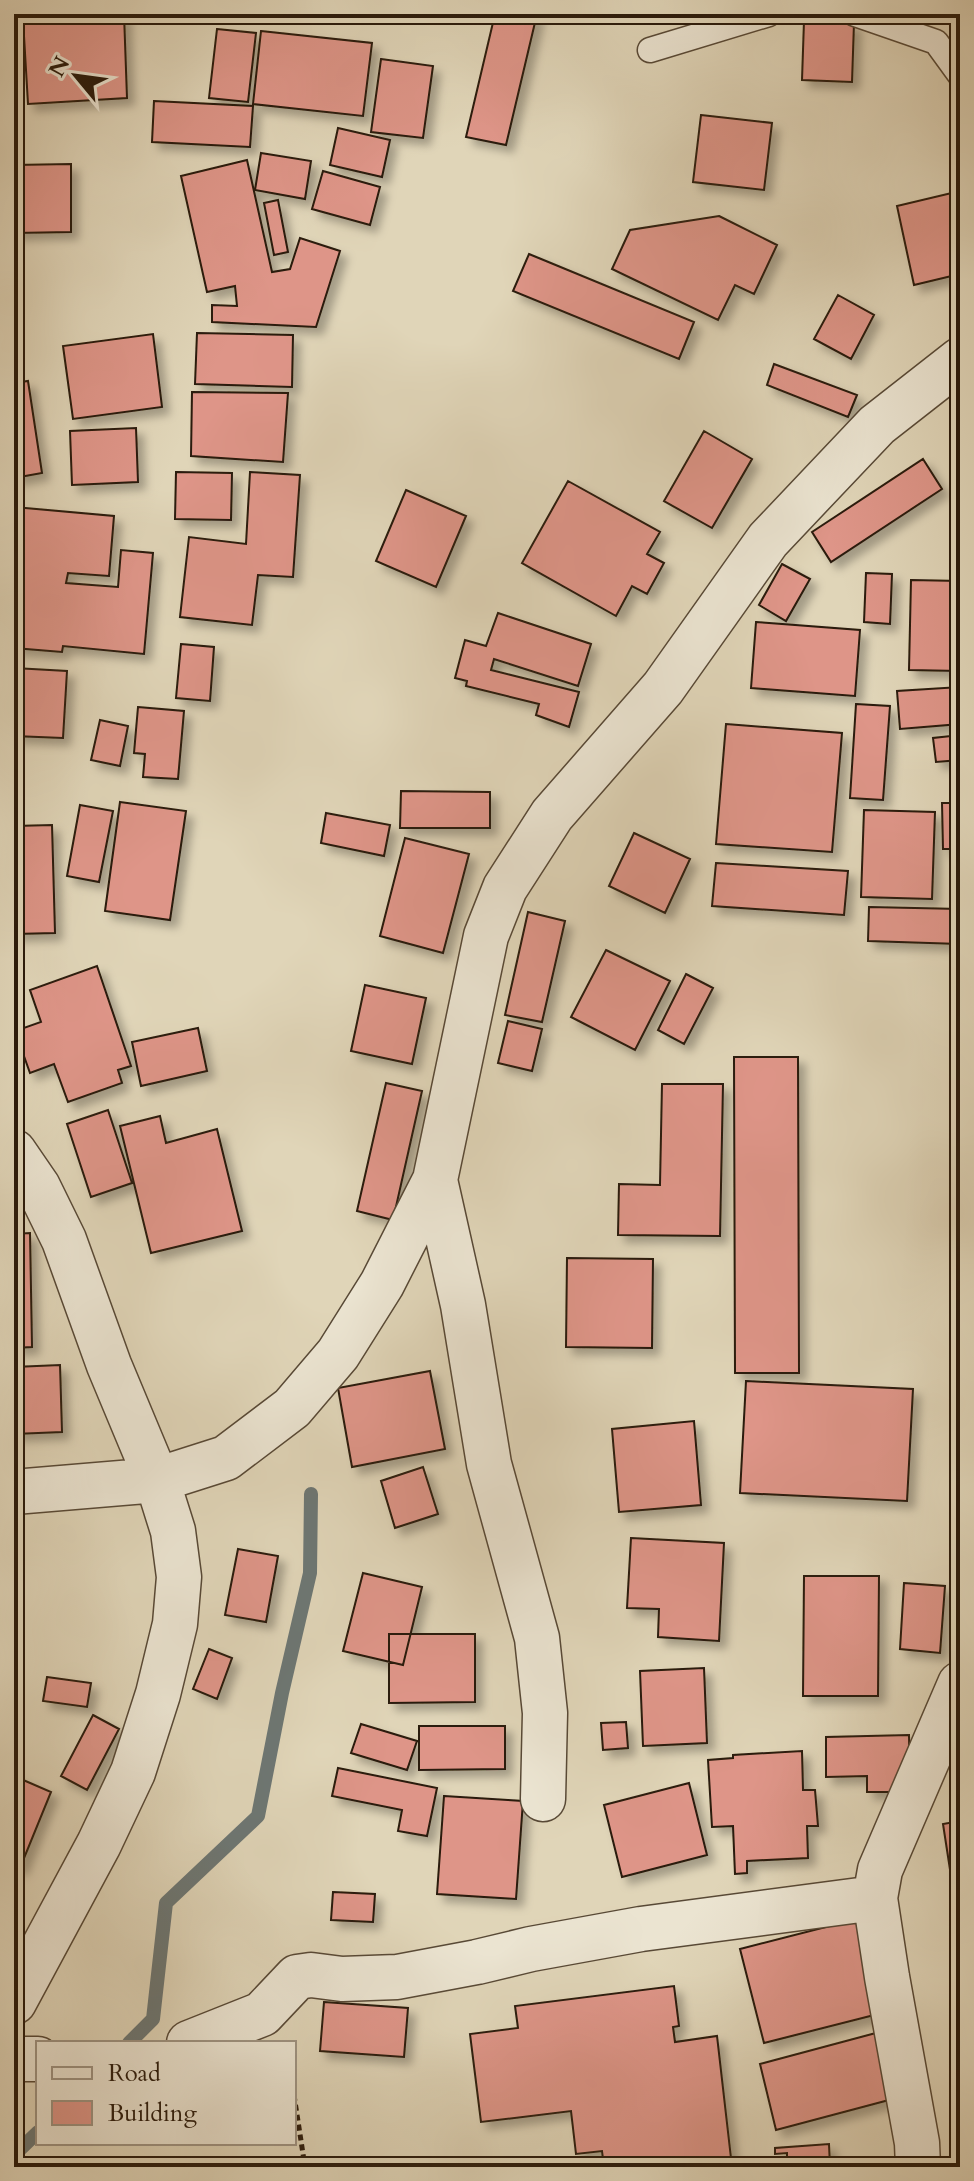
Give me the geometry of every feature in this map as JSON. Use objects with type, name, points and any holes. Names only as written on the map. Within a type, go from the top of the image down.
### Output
[{"type":"street","points":[[14,1492],[157,1480],[226,1458],[292,1408],[338,1354],[375,1296],[435,1180],[486,936],[505,888],[552,815],[663,688],[768,540],[877,425],[960,360]]},
{"type":"street","points":[[14,1152],[38,1187],[64,1240],[109,1365],[157,1480],[173,1531],[179,1577],[175,1624],[158,1694],[133,1772],[99,1844],[14,2002]]},
{"type":"street","points":[[435,1180],[463,1305],[489,1464],[537,1638],[545,1713],[543,1799]]},
{"type":"street","points":[[918,2167],[917,2143],[875,1898],[880,1870],[960,1684]]},
{"type":"street","points":[[194,2041],[262,2014],[297,1977],[397,1977],[641,1929],[875,1898]]},
{"type":"street","points":[[14,2059],[36,2059]]},
{"type":"lane","points":[[650,50],[769,14]]},
{"type":"lane","points":[[855,14],[936,42],[960,75]]},
{"type":"path","points":[[296,2108],[305,2167]]},
{"type":"building","points":[[124,14],[127,98],[28,104],[23,19]]},
{"type":"building","points":[[495,14],[537,14],[506,145],[466,137]]},
{"type":"building","points":[[804,21],[854,23],[852,82],[802,80]]},
{"type":"building","points":[[217,29],[256,33],[248,102],[209,98]]},
{"type":"building","points":[[261,31],[372,43],[363,116],[253,104]]},
{"type":"building","points":[[381,59],[433,66],[423,138],[371,132]]},
{"type":"building","points":[[154,101],[253,106],[250,147],[152,142]]},
{"type":"building","points":[[701,115],[772,123],[764,190],[693,182]]},
{"type":"building","points":[[338,128],[390,140],[382,177],[330,165]]},
{"type":"building","points":[[261,153],[311,161],[305,199],[255,190]]},
{"type":"building","points":[[247,160],[272,272],[290,269],[300,238],[340,251],[316,327],[212,322],[212,305],[237,306],[235,286],[207,292],[181,176]]},
{"type":"building","points":[[71,164],[71,232],[14,233],[14,165]]},
{"type":"building","points":[[323,171],[380,187],[370,225],[312,209]]},
{"type":"building","points":[[960,191],[960,274],[914,285],[897,206]]},
{"type":"building","points":[[278,200],[288,252],[274,255],[264,203]]},
{"type":"building","points":[[719,216],[777,245],[754,294],[735,285],[718,320],[612,269],[630,230]]},
{"type":"building","points":[[529,254],[694,322],[679,359],[513,291]]},
{"type":"building","points":[[838,295],[874,315],[851,359],[814,339]]},
{"type":"building","points":[[197,333],[293,335],[292,387],[195,384]]},
{"type":"building","points":[[153,334],[162,407],[73,419],[63,346]]},
{"type":"building","points":[[774,364],[857,395],[848,417],[767,385]]},
{"type":"building","points":[[28,381],[42,473],[14,478],[14,383]]},
{"type":"building","points":[[192,392],[288,393],[283,462],[191,456]]},
{"type":"building","points":[[136,428],[138,482],[72,485],[70,431]]},
{"type":"building","points":[[704,431],[752,459],[712,528],[664,501]]},
{"type":"building","points":[[923,459],[942,489],[831,562],[812,532]]},
{"type":"building","points":[[176,472],[232,473],[231,520],[175,519]]},
{"type":"building","points":[[250,472],[300,475],[293,577],[258,575],[252,625],[180,617],[189,537],[246,544]]},
{"type":"building","points":[[568,481],[660,532],[647,554],[664,563],[647,594],[632,586],[616,616],[522,563]]},
{"type":"building","points":[[406,490],[466,516],[436,587],[376,561]]},
{"type":"building","points":[[14,507],[114,516],[109,576],[68,573],[66,583],[118,587],[121,550],[153,553],[144,654],[63,646],[62,652],[14,648]]},
{"type":"building","points":[[782,564],[810,579],[786,621],[759,605]]},
{"type":"building","points":[[866,573],[892,574],[890,624],[864,622]]},
{"type":"building","points":[[911,580],[960,581],[960,671],[909,670]]},
{"type":"building","points":[[498,613],[591,644],[578,686],[494,659],[491,670],[579,692],[569,727],[536,715],[539,704],[466,686],[467,681],[455,678],[465,640],[486,646]]},
{"type":"building","points":[[756,622],[860,630],[855,696],[751,688]]},
{"type":"building","points":[[181,644],[214,647],[210,701],[176,698]]},
{"type":"building","points":[[14,668],[67,671],[63,738],[14,736]]},
{"type":"building","points":[[960,687],[960,724],[900,729],[897,691]]},
{"type":"building","points":[[856,704],[890,706],[883,800],[850,798]]},
{"type":"building","points":[[138,707],[184,711],[178,779],[143,777],[145,754],[134,753]]},
{"type":"building","points":[[100,720],[128,726],[120,766],[91,760]]},
{"type":"building","points":[[726,724],[842,733],[832,852],[716,844]]},
{"type":"building","points":[[960,735],[960,760],[936,762],[933,738]]},
{"type":"building","points":[[401,791],[490,792],[490,828],[400,828]]},
{"type":"building","points":[[120,802],[186,811],[170,920],[105,911]]},
{"type":"building","points":[[942,803],[960,803],[960,849],[943,849]]},
{"type":"building","points":[[80,805],[113,811],[99,882],[67,876]]},
{"type":"building","points":[[864,810],[935,812],[932,899],[861,897]]},
{"type":"building","points":[[326,813],[390,825],[384,856],[321,843]]},
{"type":"building","points":[[52,825],[55,933],[14,934],[14,826]]},
{"type":"building","points":[[634,833],[690,859],[665,913],[609,886]]},
{"type":"building","points":[[405,838],[469,854],[443,953],[380,936]]},
{"type":"building","points":[[716,863],[848,871],[844,915],[712,906]]},
{"type":"building","points":[[869,907],[960,909],[960,944],[868,941]]},
{"type":"building","points":[[528,912],[565,921],[542,1022],[505,1015]]},
{"type":"building","points":[[606,950],[670,981],[635,1050],[571,1017]]},
{"type":"building","points":[[97,966],[131,1066],[118,1070],[122,1083],[68,1102],[54,1064],[30,1073],[15,1031],[41,1022],[30,990]]},
{"type":"building","points":[[686,974],[713,988],[684,1044],[658,1030]]},
{"type":"building","points":[[365,985],[426,998],[412,1064],[351,1051]]},
{"type":"building","points":[[508,1021],[542,1029],[532,1071],[498,1063]]},
{"type":"building","points":[[198,1028],[207,1071],[141,1086],[132,1042]]},
{"type":"building","points":[[734,1057],[798,1057],[799,1373],[735,1373]]},
{"type":"building","points":[[386,1083],[422,1091],[393,1220],[357,1211]]},
{"type":"building","points":[[662,1084],[723,1084],[720,1236],[618,1235],[619,1184],[660,1185]]},
{"type":"building","points":[[108,1110],[132,1183],[91,1197],[67,1124]]},
{"type":"building","points":[[160,1116],[166,1143],[217,1129],[242,1231],[151,1253],[120,1126]]},
{"type":"building","points":[[30,1233],[32,1347],[14,1348],[14,1234]]},
{"type":"building","points":[[567,1258],[653,1259],[652,1348],[566,1347]]},
{"type":"building","points":[[60,1365],[62,1432],[14,1434],[14,1367]]},
{"type":"building","points":[[430,1371],[445,1449],[352,1467],[338,1388]]},
{"type":"building","points":[[746,1381],[913,1389],[907,1501],[740,1493]]},
{"type":"building","points":[[694,1421],[701,1505],[619,1512],[612,1429]]},
{"type":"building","points":[[423,1467],[438,1514],[395,1528],[381,1481]]},
{"type":"building","points":[[631,1538],[724,1543],[719,1641],[658,1637],[659,1609],[627,1608]]},
{"type":"building","points":[[238,1549],[278,1556],[266,1622],[225,1615]]},
{"type":"building","points":[[363,1573],[422,1587],[403,1665],[343,1651]]},
{"type":"building","points":[[804,1576],[879,1576],[878,1696],[803,1696]]},
{"type":"building","points":[[904,1583],[945,1586],[940,1653],[900,1649]]},
{"type":"building","points":[[389,1634],[475,1634],[475,1702],[389,1703]]},
{"type":"building","points":[[209,1649],[232,1658],[217,1699],[193,1689]]},
{"type":"building","points":[[704,1668],[707,1743],[643,1746],[640,1671]]},
{"type":"building","points":[[47,1677],[91,1683],[87,1707],[43,1701]]},
{"type":"building","points":[[93,1715],[119,1729],[87,1790],[61,1776]]},
{"type":"building","points":[[626,1722],[628,1748],[603,1750],[601,1723]]},
{"type":"building","points":[[361,1724],[417,1741],[407,1770],[351,1753]]},
{"type":"building","points":[[419,1726],[505,1726],[505,1769],[419,1770]]},
{"type":"building","points":[[909,1735],[910,1792],[867,1792],[867,1776],[826,1777],[826,1737]]},
{"type":"building","points":[[802,1751],[803,1790],[815,1790],[818,1826],[807,1826],[808,1858],[747,1861],[747,1873],[735,1874],[733,1826],[712,1827],[708,1760],[733,1758],[733,1755]]},
{"type":"building","points":[[338,1768],[437,1788],[427,1836],[398,1831],[402,1810],[332,1796]]},
{"type":"building","points":[[14,1776],[51,1792],[20,1868],[14,1866]]},
{"type":"building","points":[[689,1783],[707,1855],[622,1877],[604,1805]]},
{"type":"building","points":[[444,1796],[523,1801],[516,1899],[437,1894]]},
{"type":"building","points":[[960,1821],[960,1888],[953,1889],[943,1824]]},
{"type":"building","points":[[333,1892],[375,1894],[373,1922],[331,1920]]},
{"type":"building","points":[[861,1918],[886,2012],[764,2043],[740,1949]]},
{"type":"building","points":[[674,1986],[679,2026],[673,2027],[675,2042],[717,2036],[732,2167],[604,2167],[602,2151],[576,2154],[571,2111],[481,2122],[470,2034],[518,2028],[515,2006]]},
{"type":"building","points":[[324,2002],[408,2008],[404,2057],[320,2051]]},
{"type":"building","points":[[887,2030],[904,2096],[776,2130],[760,2064]]},
{"type":"building","points":[[829,2144],[830,2167],[787,2167],[787,2153],[775,2154],[775,2148]]},
{"type":"waterway","points":[[131,2041],[153,2019],[166,1903],[258,1816],[310,1573],[311,1494]]},
{"type":"waterway","points":[[14,2155],[36,2134]]}]
